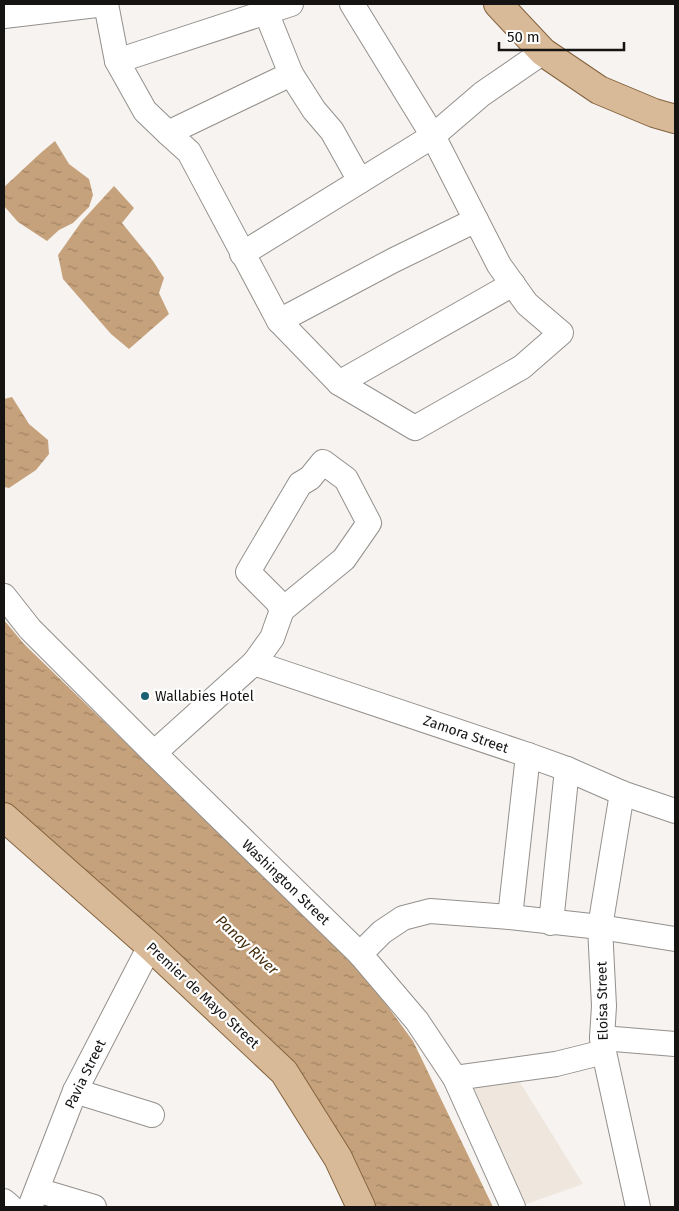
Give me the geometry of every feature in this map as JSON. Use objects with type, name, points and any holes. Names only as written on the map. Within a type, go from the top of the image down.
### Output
[{"type":"main road","points":[[498,4],[543,52],[599,90],[675,120]]},
{"type":"main road","name":"Premier de Mayo Street","points":[[4,817],[150,946],[284,1072],[338,1158],[361,1207]]},
{"type":"street","points":[[4,16],[105,4],[118,61],[145,111],[189,152],[279,321],[339,383],[415,428],[522,367],[561,333],[527,304],[499,265],[433,136],[352,4]]},
{"type":"street","points":[[118,61],[291,4]]},
{"type":"street","points":[[266,12],[291,74],[314,110],[332,131],[360,182]]},
{"type":"street","points":[[242,254],[433,136],[482,94],[543,52]]},
{"type":"street","points":[[168,133],[291,74]]},
{"type":"street","points":[[279,321],[394,260],[476,220]]},
{"type":"street","points":[[339,383],[513,284]]},
{"type":"street","points":[[154,753],[254,663],[272,638],[282,610],[344,559],[368,523],[346,479],[323,462],[310,478],[300,484],[248,572],[277,601],[282,610]]},
{"type":"street","name":"Washington Street","points":[[4,596],[30,629],[360,954],[417,1021],[455,1078],[513,1207]]},
{"type":"street","name":"Zamora Street","points":[[254,663],[567,768],[622,793],[675,811]]},
{"type":"street","points":[[510,917],[528,755]]},
{"type":"street","points":[[551,923],[567,768]]},
{"type":"street","name":"Eloisa Street","points":[[622,793],[600,927],[604,1006],[603,1045],[638,1207]]},
{"type":"street","points":[[360,954],[382,932],[403,918],[430,911],[510,917],[600,927],[675,939]]},
{"type":"street","name":"Pavia Street","points":[[34,1199],[74,1091],[150,946]]},
{"type":"street","points":[[455,1078],[556,1064],[603,1045],[675,1044]]},
{"type":"street","points":[[74,1091],[152,1115]]},
{"type":"street","points":[[34,1199],[94,1207]]},
{"type":"street","points":[[4,1200],[11,1207]]},
{"type":"shaded area","points":[[516,1076],[583,1184],[521,1206],[465,1084]]},
{"type":"water","points":[[55,141],[69,164],[89,179],[93,195],[89,207],[73,223],[59,230],[47,241],[18,222],[4,206],[4,187]]},
{"type":"water","points":[[114,186],[134,208],[122,223],[153,261],[164,278],[159,293],[169,314],[129,349],[111,334],[63,279],[58,255],[82,221]]},
{"type":"water","points":[[12,397],[29,424],[48,440],[49,454],[36,470],[9,488],[4,487],[4,399]]},
{"type":"water","name":"Panay River","points":[[4,620],[24,644],[364,974],[413,1041],[493,1207],[371,1207],[300,1078],[4,803]]},
{"type":"place","name":"Wallabies Hotel","points":[[145,696]]}]
